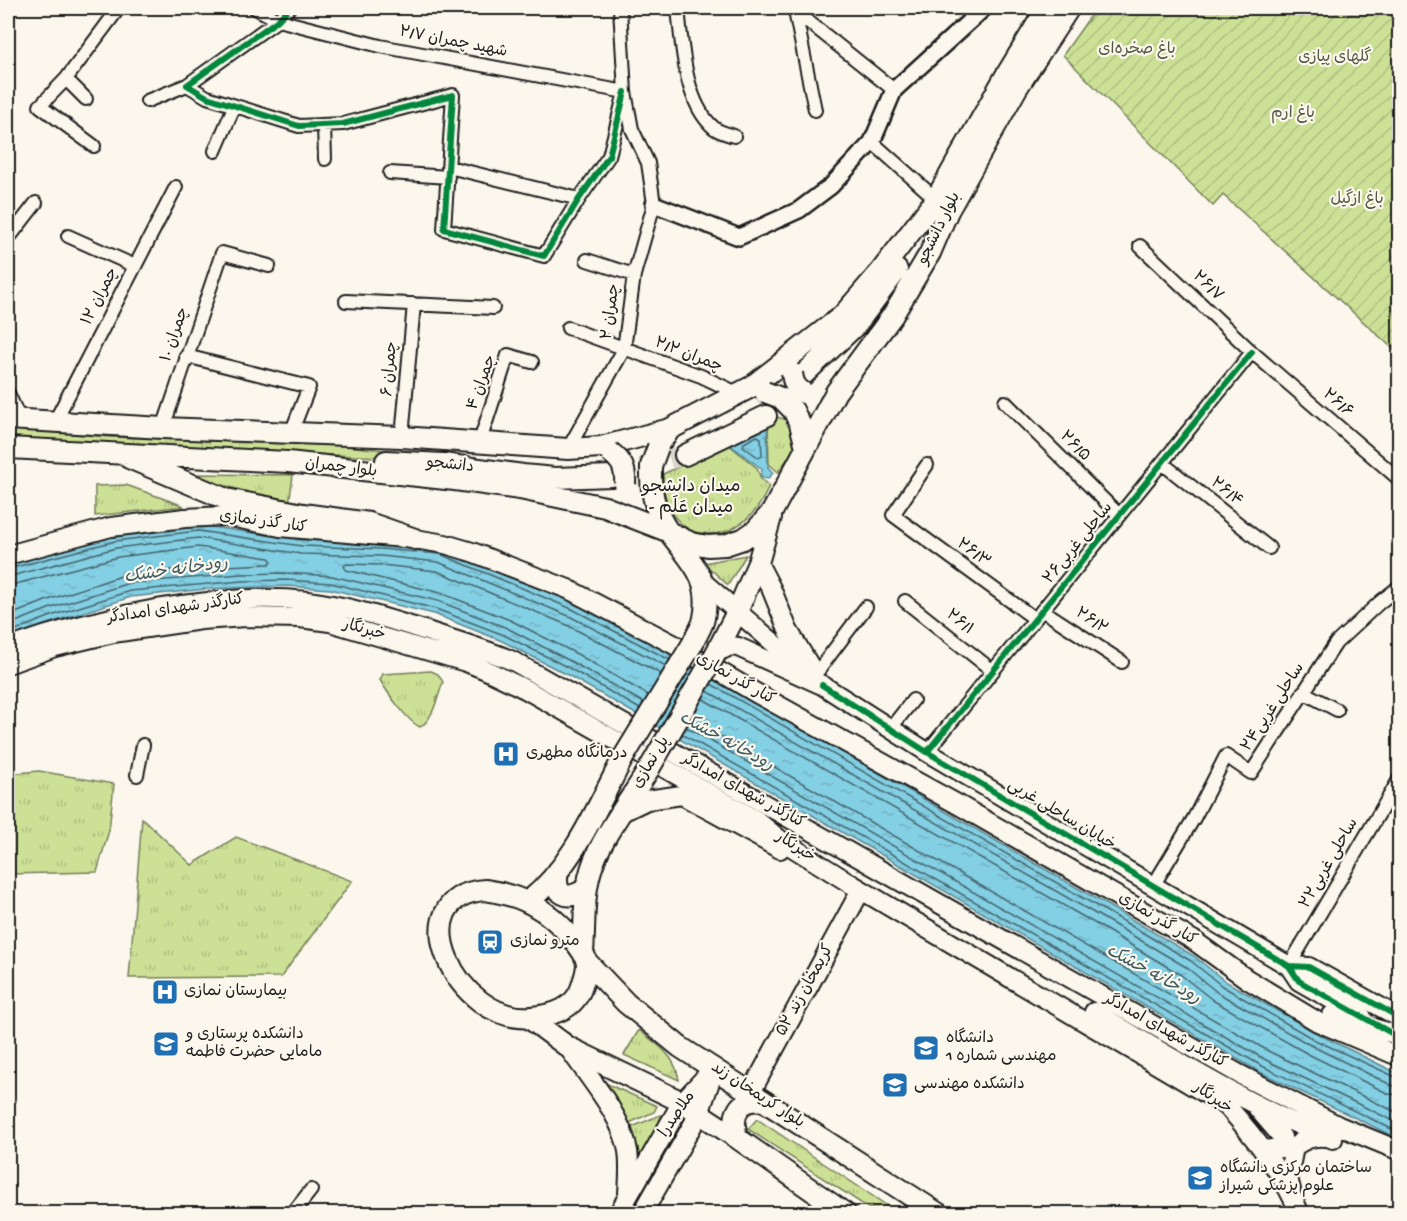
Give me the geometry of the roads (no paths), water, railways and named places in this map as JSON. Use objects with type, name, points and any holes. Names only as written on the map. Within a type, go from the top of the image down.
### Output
[{"type":"main road","name":"بلوار دانشجو","points":[[806,447],[836,392],[893,315],[930,253],[942,205],[1005,76],[1047,8]]},
{"type":"main road","name":"بلوار دانشجو","points":[[756,399],[800,377],[842,316],[942,205],[1069,8]]},
{"type":"main road","points":[[836,392],[815,395],[800,377],[862,332],[922,250],[942,205]]},
{"type":"main road","points":[[781,398],[793,410],[800,424],[806,447],[772,512],[743,539],[725,545],[708,546],[691,543],[668,531],[656,508],[651,488],[651,466],[658,447],[670,429],[756,399],[781,398]]},
{"type":"main road","points":[[685,450],[756,399]]},
{"type":"main road","name":"بلوار چمران","points":[[14,419],[54,423],[402,437],[568,449],[612,464],[670,429]]},
{"type":"main road","name":"دانشجو","points":[[291,433],[362,446],[523,465],[558,467],[612,464]]},
{"type":"main road","name":"بلوار چمران","points":[[8,448],[288,462],[455,480],[520,489],[605,507],[668,531]]},
{"type":"main road","points":[[115,452],[226,499],[303,514],[369,523],[416,539]]},
{"type":"main road","name":"دانشجو","points":[[288,462],[422,463],[555,478],[612,464]]},
{"type":"main road","points":[[605,507],[616,500],[612,464]]},
{"type":"main road","name":"پل نمازی","points":[[585,958],[587,888],[591,869],[600,849],[649,769],[737,612],[758,563],[772,512]]},
{"type":"main road","name":"کنار گذر نمازی","points":[[8,555],[111,527],[185,518],[225,516],[280,527],[416,539],[472,552],[568,589],[673,644],[1193,940],[1247,979],[1318,1022],[1400,1057]]},
{"type":"main road","name":"پل نمازی","points":[[529,902],[558,872],[585,829],[623,758],[693,643],[704,620],[703,582],[695,563],[668,531]]},
{"type":"main road","points":[[758,563],[788,630],[818,680]]},
{"type":"main road","points":[[703,582],[818,680]]},
{"type":"main road","name":"کنارگذر شهدای امدادگر","points":[[8,648],[51,632],[129,614],[210,602],[251,599],[332,604],[479,647],[513,661],[1239,1074],[1339,1126],[1400,1151]]},
{"type":"main road","name":"خبرنگار","points":[[8,664],[55,647],[113,633],[155,626],[246,617],[300,618],[330,622],[372,633],[486,670],[668,769],[756,820],[779,839],[861,890],[1227,1106],[1264,1150],[1291,1194],[1300,1214]]},
{"type":"main road","points":[[716,653],[730,646],[738,647],[818,680]]},
{"type":"main road","name":"خیابان ساحلی غربی","points":[[818,680],[927,752],[1289,966],[1299,981],[1397,1030]]},
{"type":"main road","points":[[622,812],[647,800],[682,795],[776,848],[804,855]]},
{"type":"main road","points":[[756,820],[786,833],[1187,1066],[1304,1128],[1333,1139]]},
{"type":"main road","points":[[558,872],[556,881],[560,891],[568,897],[578,895],[587,888]]},
{"type":"main road","points":[[486,890],[507,893],[529,902],[557,922],[585,958],[586,973],[579,994],[569,1006],[555,1014],[530,1018],[513,1016],[485,1005],[470,993],[452,970],[444,950],[441,934],[443,920],[462,896],[486,890]]},
{"type":"main road","name":"کریمخان زند ۵۲","points":[[758,1097],[861,890]]},
{"type":"main road","points":[[1193,940],[1342,1020],[1397,1030]]},
{"type":"main road","name":"بلوار کریمخان زند","points":[[585,958],[626,1003],[680,1047],[939,1214]]},
{"type":"main road","points":[[530,1018],[568,1047],[682,1102],[737,1137],[846,1214]]},
{"type":"main road","points":[[568,1047],[615,1115],[622,1129],[628,1150],[628,1197]]},
{"type":"main road","name":"ملاصدرا","points":[[618,1214],[682,1102],[714,1068]]},
{"type":"main road","name":"ملاصدرا","points":[[646,1206],[699,1114],[714,1068]]},
{"type":"main road","points":[[737,1137],[734,1120],[737,1109],[758,1097]]},
{"type":"main road","points":[[1249,1099],[1282,1137],[1281,1148],[1264,1150]]},
{"type":"main road","points":[[1291,1194],[1288,1178],[1294,1147],[1303,1140],[1318,1136],[1333,1139],[1356,1145],[1400,1163]]},
{"type":"street","points":[[94,146],[40,106],[66,79],[119,8]]},
{"type":"street","name":"۲/۷ شهید چمران","points":[[255,8],[278,20],[380,46],[625,92]]},
{"type":"street","points":[[147,101],[187,85],[278,20],[289,8]]},
{"type":"street","points":[[620,8],[625,92],[632,129],[648,163],[654,204],[739,237],[799,210],[831,186],[872,142],[894,90],[984,8]]},
{"type":"street","points":[[678,8],[683,55],[690,87],[703,114],[714,128],[734,136]]},
{"type":"street","points":[[796,9],[894,90]]},
{"type":"street","points":[[796,9],[815,110]]},
{"type":"street","points":[[66,79],[86,99]]},
{"type":"street","points":[[187,85],[207,97],[234,107],[298,126],[343,124],[453,95],[444,229],[544,256],[609,156],[625,92]]},
{"type":"street","points":[[215,151],[234,107]]},
{"type":"street","points":[[324,125],[326,159]]},
{"type":"street","points":[[872,142],[942,205]]},
{"type":"street","points":[[390,173],[449,172],[514,183],[579,199]]},
{"type":"street","name":"۱۲ چمران","points":[[54,423],[176,187]]},
{"type":"street","points":[[8,239],[36,203]]},
{"type":"street","name":"۲ چمران","points":[[568,449],[624,350],[634,275],[654,204]]},
{"type":"street","points":[[68,236],[135,266]]},
{"type":"street","name":"۲۶/۷","points":[[1140,246],[1252,352]]},
{"type":"street","name":"۱۰ چمران","points":[[163,428],[222,253],[269,266]]},
{"type":"street","points":[[587,260],[634,275]]},
{"type":"street","points":[[346,301],[492,308]]},
{"type":"street","name":"۶ چمران","points":[[402,437],[414,304]]},
{"type":"street","name":"۲/۲ چمران","points":[[568,328],[701,376],[756,399]]},
{"type":"street","name":"ساحلی غربی۲۶","points":[[927,752],[1252,352]]},
{"type":"street","name":"۲۶/۶","points":[[1252,352],[1400,480]]},
{"type":"street","name":"۴ چمران","points":[[479,444],[508,355],[532,362]]},
{"type":"street","points":[[186,356],[309,387],[291,433]]},
{"type":"street","points":[[8,393],[14,419]]},
{"type":"street","name":"۲۶/۵","points":[[1005,402],[1119,515]]},
{"type":"street","name":"۲۶/۴","points":[[1162,463],[1269,548]]},
{"type":"street","name":"۲۶/۳","points":[[927,465],[892,515],[1039,614]]},
{"type":"street","name":"ساحلی غربی۲۴","points":[[1153,886],[1194,818],[1226,756],[1251,773],[1336,643],[1400,586]]},
{"type":"street","name":"۲۶/۱","points":[[905,601],[993,671]]},
{"type":"street","points":[[818,680],[866,607]]},
{"type":"street","name":"۲۶/۲","points":[[1039,614],[1122,662]]},
{"type":"street","points":[[1303,692],[1337,711]]},
{"type":"street","points":[[891,729],[913,700]]},
{"type":"street","points":[[137,775],[144,745]]},
{"type":"street","name":"ساحلی غربی۲۲","points":[[1289,966],[1400,778]]},
{"type":"street","points":[[292,1214],[311,1190]]},
{"type":"water","points":[[767,423],[768,467],[773,473],[768,479],[761,475],[762,469],[729,444]]},
{"type":"water","name":"رودخانه خشک","points":[[198,525],[302,540],[382,543],[442,549],[575,603],[659,646],[1107,905],[1194,956],[1225,981],[1318,1034],[1399,1074],[1399,1139],[1260,1072],[566,674],[502,641],[434,614],[330,589],[286,586],[206,589],[131,597],[56,621],[8,640],[8,564],[33,555],[114,535]]},
{"type":"tunnel","points":[[760,406],[802,376]]},
{"type":"tunnel","points":[[612,476],[685,455]]},
{"type":"place","name":"درمانگاه مطهری","points":[[506,754]]},
{"type":"place","name":"مترو نمازی","points":[[490,942]]},
{"type":"place","name":"بیمارستان نمازی","points":[[165,992]]},
{"type":"place","name":"دانشکده پرستاری و مامایی حضرت فاطمه","points":[[166,1044]]},
{"type":"place","name":"دانشگاه مهندسی شماره 1","points":[[926,1048]]},
{"type":"place","name":"دانشکده مهندسی","points":[[895,1085]]},
{"type":"place","name":"ساختمان مرکزی دانشگاه علوم پزشکی شیراز","points":[[1200,1178]]},
{"type":"district","name":"میدان دانشجو - میدان عَلَم","points":[[691,497]]},
{"type":"park label","name":"باغ صخره‌ای","points":[[1137,50]]},
{"type":"park label","name":"گلهای پیازی","points":[[1335,58]]},
{"type":"park label","name":"باغ ارم","points":[[1293,114]]},
{"type":"park label","name":"باغ ازگیل","points":[[1357,200]]}]
